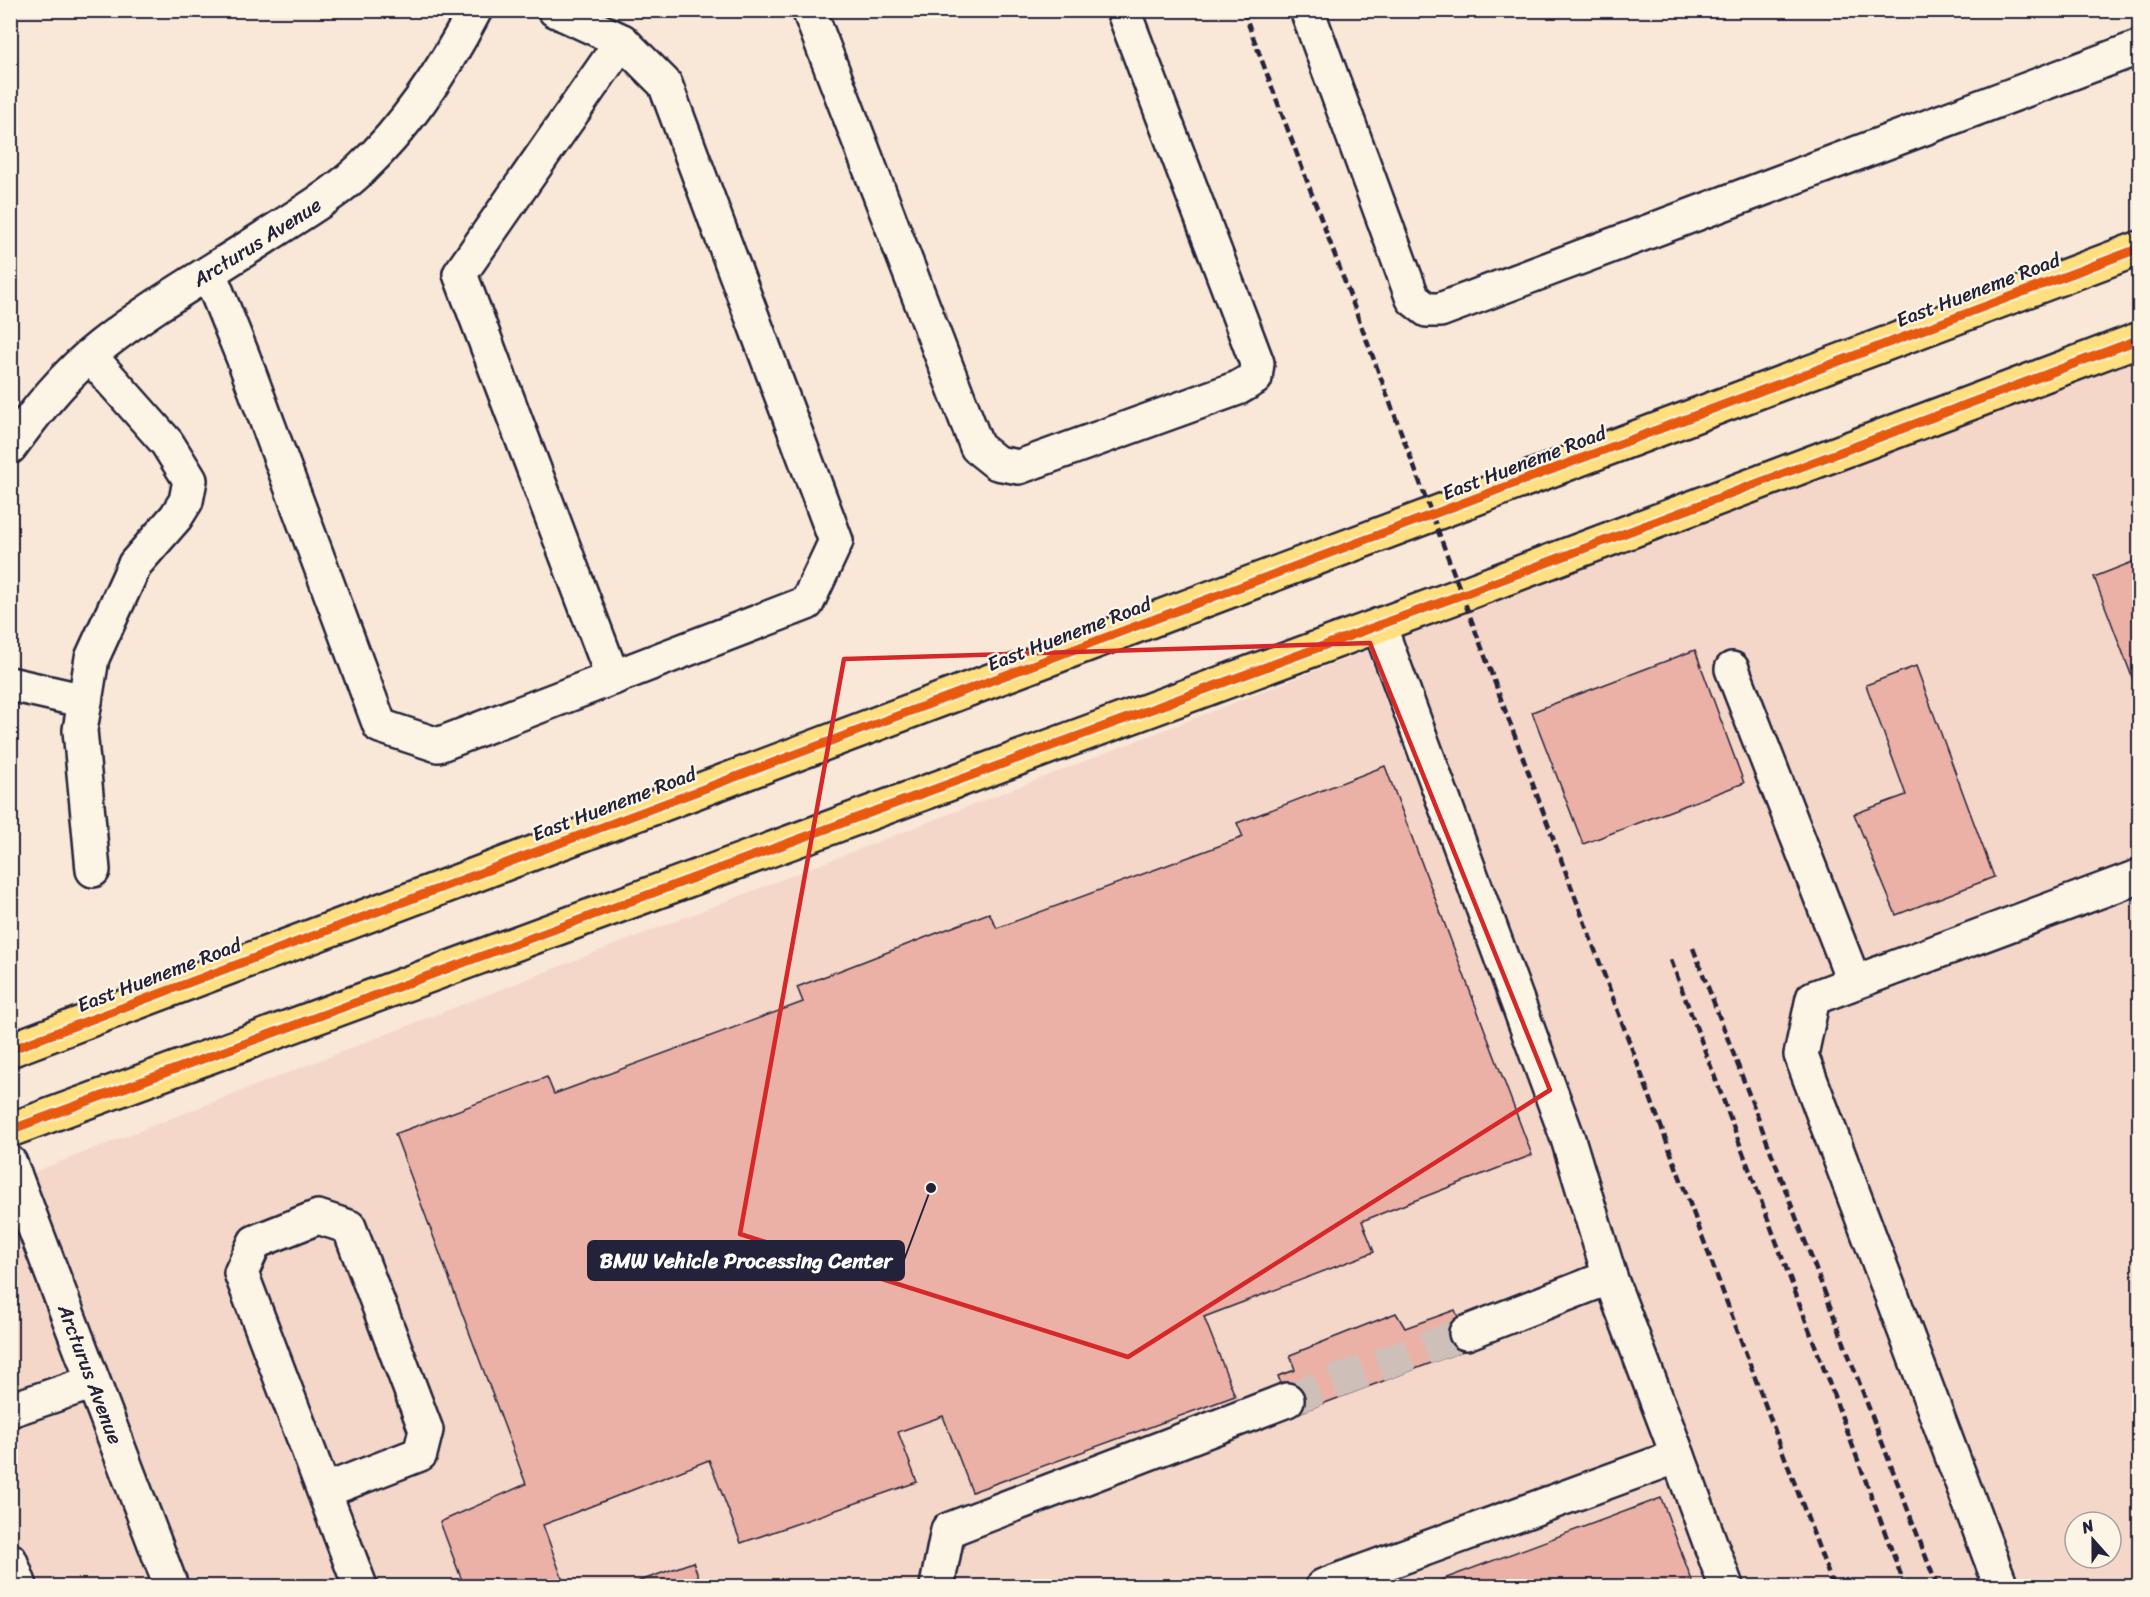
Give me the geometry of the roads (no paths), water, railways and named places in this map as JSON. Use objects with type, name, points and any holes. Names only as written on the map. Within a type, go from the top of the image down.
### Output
[{"type":"main road","name":"East Hueneme Road","points":[[10,1050],[2139,248]]},
{"type":"main road","points":[[10,1130],[1379,625],[2139,339]]},
{"type":"street","name":"Arcturus Avenue","points":[[10,447],[53,392],[90,356],[162,303],[333,192],[361,169],[400,127],[428,88],[457,46],[475,10]]},
{"type":"street","points":[[209,273],[380,726],[438,745],[807,603],[836,541],[665,84],[622,41],[555,10]]},
{"type":"street","points":[[809,10],[977,447],[997,463],[1019,468],[1238,388],[1255,378],[1257,363],[1123,10]]},
{"type":"street","points":[[1307,10],[1413,299],[1427,310],[1440,310],[2139,47]]},
{"type":"street","points":[[613,678],[460,274],[622,41]]},
{"type":"street","points":[[90,356],[166,443],[190,480],[186,501],[176,517],[135,564],[92,658],[80,730],[93,870]]},
{"type":"street","points":[[1379,625],[1568,1139],[1610,1277],[1726,1587]]},
{"type":"street","points":[[1732,669],[1854,982]]},
{"type":"street","points":[[10,684],[85,701]]},
{"type":"street","points":[[2001,1587],[1800,1055],[1813,998],[2139,876]]},
{"type":"street","name":"Arcturus Avenue","points":[[10,1163],[171,1587]]},
{"type":"street","points":[[324,1491],[420,1454],[426,1430],[349,1227],[318,1217],[255,1242],[241,1273],[358,1586]]},
{"type":"street","points":[[1466,1333],[1610,1277]]},
{"type":"street","points":[[10,1410],[93,1382]]},
{"type":"street","points":[[937,1587],[948,1530],[1287,1400]]},
{"type":"street","points":[[1323,1587],[1678,1456]]},
{"type":"street","points":[[10,1560],[20,1587]]},
{"type":"tunnel","points":[[1287,1400],[1466,1333]]},
{"type":"railway","points":[[1243,10],[1833,1586]]},
{"type":"railway","points":[[1693,948],[1937,1586]]},
{"type":"railway","points":[[1671,960],[1905,1586]]},
{"type":"place","name":"BMW Vehicle Processing Center","points":[[931,1188]]}]
